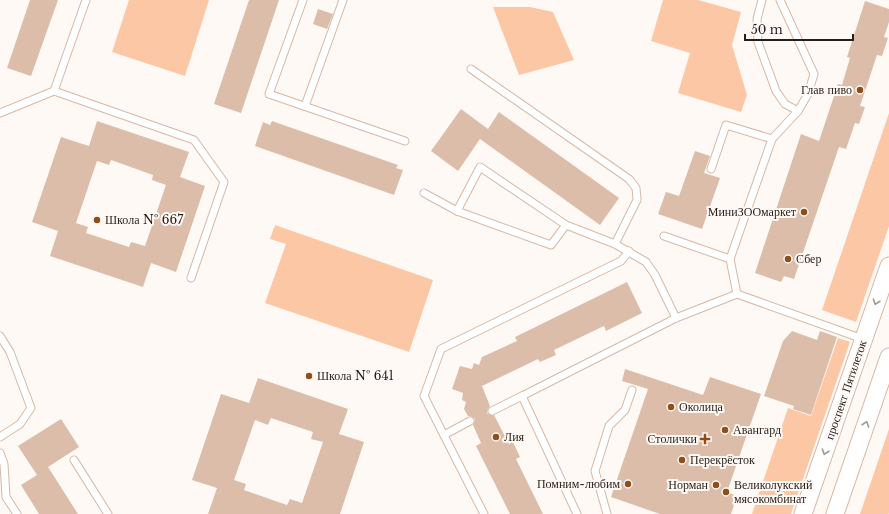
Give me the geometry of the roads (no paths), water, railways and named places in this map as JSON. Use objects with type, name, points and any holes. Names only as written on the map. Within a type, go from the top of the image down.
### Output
[{"type":"street","name":"проспект Пятилеток","points":[[803,514],[889,266]]},
{"type":"street","points":[[835,514],[889,357]]},
{"type":"lane","points":[[54,91],[86,0]]},
{"type":"lane","points":[[303,0],[269,94],[405,141]]},
{"type":"lane","points":[[305,106],[343,0]]},
{"type":"lane","points":[[762,0],[757,19],[758,42],[776,91],[785,104],[798,111]]},
{"type":"lane","points":[[737,294],[730,259],[772,139],[798,111],[808,94],[814,74],[780,0]]},
{"type":"lane","points":[[471,69],[629,179],[636,188],[636,200],[615,244]]},
{"type":"lane","points":[[0,114],[54,91],[194,140],[224,182],[191,278]]},
{"type":"lane","points":[[711,169],[726,125],[772,139]]},
{"type":"lane","points":[[457,211],[480,166],[566,225],[615,244],[646,262],[655,275],[676,318]]},
{"type":"lane","points":[[424,193],[457,211],[551,245],[566,225]]},
{"type":"lane","points":[[664,236],[730,259]]},
{"type":"lane","points":[[484,514],[424,396],[441,349],[621,261],[629,251]]},
{"type":"lane","points":[[492,411],[676,318],[737,294],[863,339]]},
{"type":"lane","points":[[0,336],[10,352],[31,408],[20,424],[0,437]]},
{"type":"lane","points":[[607,514],[595,471],[609,426],[625,410],[632,390]]},
{"type":"lane","points":[[522,396],[577,514]]},
{"type":"lane","points":[[444,435],[470,421]]},
{"type":"lane","points":[[0,454],[4,464],[6,497],[17,514]]},
{"type":"lane","points":[[74,460],[108,514]]},
{"type":"place","name":"Глав пиво","points":[[860,90]]},
{"type":"place","name":"МиниЗООмаркет","points":[[804,212]]},
{"type":"place","name":"Школа № 667","points":[[97,220]]},
{"type":"place","name":"Сбер","points":[[788,259]]},
{"type":"place","name":"Школа № 641","points":[[309,376]]},
{"type":"place","name":"Околица","points":[[671,407]]},
{"type":"place","name":"Авангард","points":[[725,430]]},
{"type":"place","name":"Лия","points":[[496,437]]},
{"type":"place","name":"Столички","points":[[705,439]]},
{"type":"place","name":"Перекрёсток","points":[[682,460]]},
{"type":"place","name":"Помним-любим","points":[[628,484]]},
{"type":"place","name":"Норман","points":[[716,485]]},
{"type":"place","name":"Великолукский мясокомбинат","points":[[726,492]]}]
